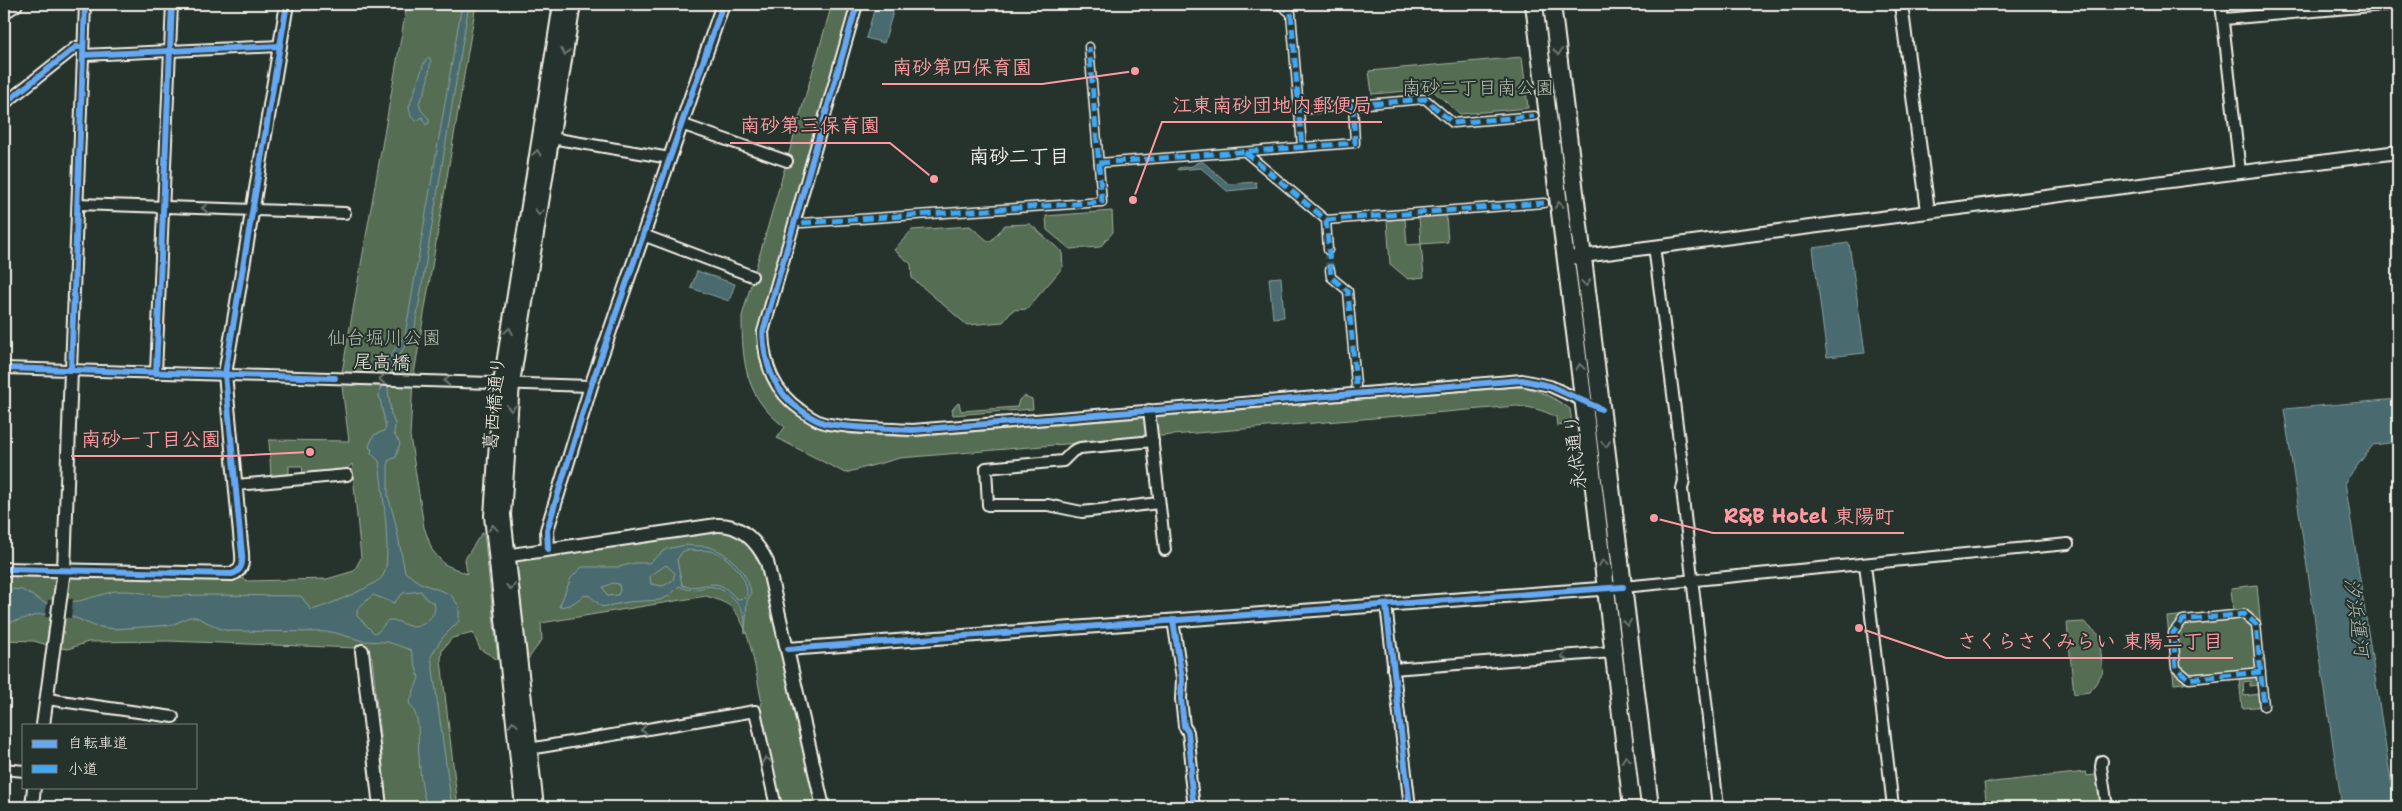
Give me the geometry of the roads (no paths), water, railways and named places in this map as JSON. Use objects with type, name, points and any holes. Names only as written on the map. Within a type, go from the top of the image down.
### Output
[{"type":"main road","points":[[4,11],[14,4]]},
{"type":"main road","name":"葛西橋通り","points":[[536,807],[523,750],[501,556],[492,516],[506,383],[562,4]]},
{"type":"main road","name":"葛西橋通り","points":[[506,383],[551,138],[573,4]]},
{"type":"main road","name":"永代通り","points":[[1534,4],[1584,401],[1632,807]]},
{"type":"main road","name":"永代通り","points":[[1552,4],[1650,807]]},
{"type":"main road","name":"葛西橋通り","points":[[523,750],[523,807]]},
{"type":"street","points":[[43,724],[64,570],[85,4]]},
{"type":"street","points":[[156,373],[172,4]]},
{"type":"street","points":[[4,570],[236,573],[242,565],[225,374],[287,4]]},
{"type":"street","points":[[548,549],[547,530],[591,386],[723,4]]},
{"type":"street","points":[[857,4],[763,332],[767,364],[774,382],[786,399],[812,418],[828,424],[913,430],[1508,380],[1542,384],[1601,409]]},
{"type":"street","points":[[1279,4],[1291,13],[1302,147]]},
{"type":"street","points":[[1901,4],[1928,212]]},
{"type":"street","points":[[2222,4],[2240,172]]},
{"type":"street","points":[[2224,18],[2395,4]]},
{"type":"street","points":[[4,104],[76,47],[83,51],[170,52],[280,46]]},
{"type":"street","points":[[802,224],[1102,202],[1089,48]]},
{"type":"street","points":[[1298,110],[1425,99],[1453,123],[1534,116]]},
{"type":"street","points":[[1099,163],[1356,143],[1353,105]]},
{"type":"street","points":[[681,124],[787,161]]},
{"type":"street","points":[[551,138],[670,158]]},
{"type":"street","points":[[1245,152],[1326,220],[1544,203]]},
{"type":"street","points":[[1566,258],[2398,152]]},
{"type":"street","points":[[78,204],[345,213]]},
{"type":"street","points":[[1326,220],[1328,250]]},
{"type":"street","points":[[643,235],[752,276]]},
{"type":"street","points":[[1654,246],[1684,480],[1682,489],[1718,807]]},
{"type":"street","points":[[1330,270],[1331,276],[1348,291],[1356,385]]},
{"type":"street","name":"尾高橋","points":[[4,368],[591,386]]},
{"type":"street","points":[[1149,410],[1165,550]]},
{"type":"street","points":[[1153,441],[1080,448],[1073,451],[1063,461],[986,468],[988,505],[1048,505],[1082,512],[1159,503]]},
{"type":"street","points":[[236,485],[347,475]]},
{"type":"street","points":[[501,556],[717,525],[736,528],[750,536],[767,562],[823,807]]},
{"type":"street","points":[[788,649],[1623,588],[2068,544]]},
{"type":"street","points":[[1865,564],[1893,807]]},
{"type":"street","points":[[1386,605],[1410,807]]},
{"type":"street","points":[[2261,672],[2189,679],[2176,668],[2173,633],[2183,620],[2244,614],[2256,624],[2261,672],[2264,706]]},
{"type":"street","points":[[1173,620],[1182,679],[1181,698],[1184,726],[1188,732],[1194,807]]},
{"type":"street","points":[[362,651],[380,807]]},
{"type":"street","points":[[1393,669],[1613,652]]},
{"type":"street","points":[[47,699],[173,717]]},
{"type":"street","points":[[523,750],[755,711],[776,807]]},
{"type":"street","points":[[2102,761],[2101,767],[2107,807]]},
{"type":"street","points":[[4,769],[22,771]]},
{"type":"street","points":[[32,807],[34,788]]},
{"type":"water","points":[[462,4],[469,4],[414,333],[395,361],[388,389],[391,414],[395,424],[394,434],[400,443],[396,457],[388,461],[388,496],[405,572],[420,583],[450,594],[459,606],[459,621],[443,637],[431,656],[452,807],[427,807],[425,801],[420,769],[417,722],[409,703],[419,678],[411,650],[388,642],[363,641],[332,632],[231,631],[221,629],[196,617],[189,617],[172,625],[114,629],[94,626],[71,616],[41,614],[4,624],[4,593],[13,589],[22,590],[45,603],[79,601],[115,591],[162,596],[301,596],[311,610],[350,596],[378,580],[383,576],[386,567],[386,520],[379,461],[371,453],[372,449],[369,446],[374,435],[384,431],[386,428],[379,394],[387,361],[405,335]],"holes":[[[421,591],[426,599],[434,603],[434,612],[424,624],[418,626],[413,627],[394,620],[388,620],[378,632],[374,633],[357,616],[357,609],[373,595],[394,603],[403,593]]]},
{"type":"water","points":[[876,4],[895,5],[884,43],[866,38]]},
{"type":"water","points":[[429,57],[431,61],[427,83],[419,102],[421,110],[429,119],[429,123],[426,125],[422,117],[417,121],[413,119],[409,107],[424,63]]},
{"type":"water","points":[[1203,162],[1229,184],[1256,182],[1257,188],[1227,191],[1201,168],[1178,170],[1178,168],[1193,166],[1196,163]]},
{"type":"water","points":[[1849,243],[1865,353],[1827,357],[1813,248]]},
{"type":"water","points":[[697,271],[735,284],[729,301],[691,288]]},
{"type":"water","points":[[1281,277],[1284,317],[1273,318],[1269,278]]},
{"type":"water","name":"汐浜運河","points":[[2398,399],[2398,442],[2373,445],[2345,482],[2395,807],[2342,807],[2284,409]]},
{"type":"water","points":[[686,545],[710,547],[725,554],[737,565],[747,579],[751,594],[747,601],[745,634],[745,617],[740,606],[724,591],[717,588],[687,589],[679,586],[669,596],[660,600],[628,602],[602,607],[590,596],[585,595],[570,605],[559,607],[571,578],[582,567],[619,567],[634,563],[649,563],[666,549]],"holes":[[[686,550],[710,551],[724,557],[737,568],[742,576],[747,591],[746,598],[737,599],[724,587],[717,584],[692,587],[682,585],[677,560],[682,552]],[[666,565],[675,573],[673,580],[663,586],[651,584],[650,576]],[[613,583],[619,584],[620,590],[618,595],[607,596],[603,587]]]},
{"type":"tunnel","points":[[1328,250],[1330,270]]},
{"type":"place","name":"南砂第四保育園","points":[[1135,71]]},
{"type":"place","name":"南砂第三保育園","points":[[934,179]]},
{"type":"place","name":"江東南砂団地内郵便局","points":[[1133,200]]},
{"type":"place","name":"南砂一丁目公園","points":[[310,452]]},
{"type":"place","name":"R&B Hotel 東陽町","points":[[1654,518]]},
{"type":"place","name":"さくらさくみらい 東陽二丁目","points":[[1859,628]]},
{"type":"district","name":"南砂二丁目","points":[[1019,156]]},
{"type":"park label","name":"南砂二丁目南公園","points":[[1478,87]]},
{"type":"park label","name":"仙台堀川公園","points":[[384,337]]}]
